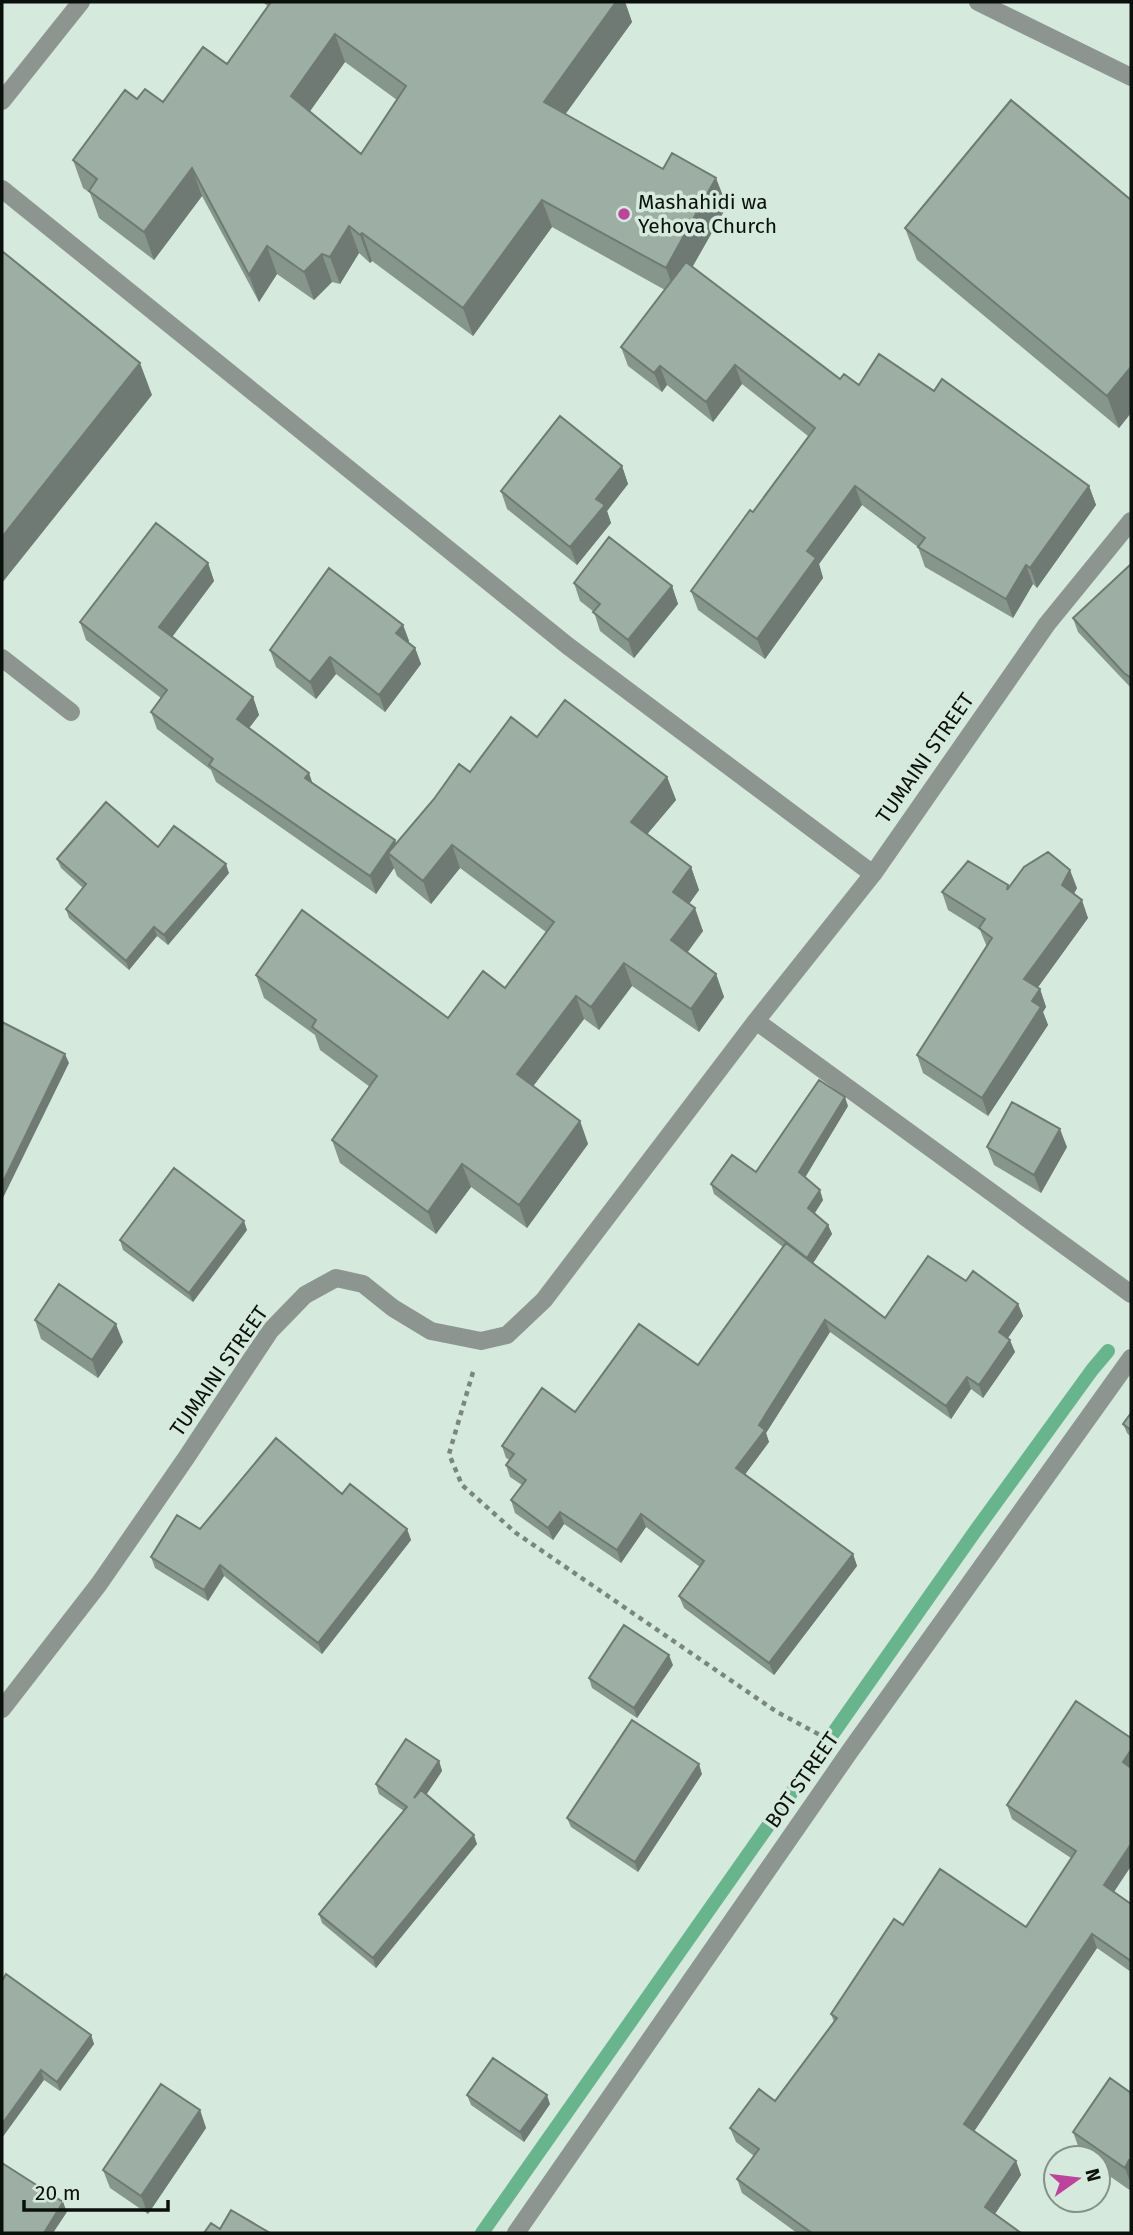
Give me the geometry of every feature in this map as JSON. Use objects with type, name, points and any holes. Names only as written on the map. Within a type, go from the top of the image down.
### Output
[{"type":"street","points":[[2,101],[81,2]]},
{"type":"street","points":[[978,2],[1131,77]]},
{"type":"street","points":[[2,189],[568,646],[873,874]]},
{"type":"street","name":"TUMAINI STREET","points":[[2,1709],[99,1584],[271,1331],[305,1295],[336,1278],[363,1284],[393,1308],[431,1331],[481,1341],[508,1335],[544,1300],[873,874],[1047,624],[1131,522]]},
{"type":"street","points":[[2,658],[71,712]]},
{"type":"street","points":[[757,1021],[1131,1294]]},
{"type":"street","name":"BOT STREET","points":[[516,2233],[850,1751],[1131,1359]]},
{"type":"path","points":[[481,1341],[449,1454],[462,1485],[516,1533],[778,1713],[850,1751]]},
{"type":"building","points":[[271,2],[616,2],[544,102],[663,169],[672,153],[716,178],[666,268],[542,200],[463,308],[349,226],[330,257],[322,254],[304,272],[267,246],[249,275],[192,168],[144,232],[89,191],[97,179],[73,160],[125,90],[137,99],[145,89],[163,102],[203,47],[227,64]],"holes":[[[335,34],[406,86],[361,154],[291,96]]]},
{"type":"building","points":[[1011,100],[1131,200],[1131,367],[1107,396],[905,228]]},
{"type":"building","points":[[2,251],[140,363],[2,537]]},
{"type":"building","points":[[686,262],[840,379],[844,374],[859,385],[879,354],[934,391],[942,379],[1089,486],[1030,568],[1026,565],[1006,599],[918,547],[925,538],[855,486],[807,551],[816,558],[757,639],[691,591],[815,428],[735,365],[706,402],[660,366],[654,373],[621,347]]},
{"type":"building","points":[[560,416],[622,466],[596,499],[605,505],[570,547],[501,491]]},
{"type":"building","points":[[156,523],[208,563],[159,627],[253,697],[237,719],[309,773],[305,778],[395,840],[370,876],[209,765],[213,759],[151,712],[167,690],[80,622]]},
{"type":"building","points":[[609,537],[672,586],[628,640],[593,612],[600,604],[574,583]]},
{"type":"building","points":[[1131,564],[1131,678],[1073,618]]},
{"type":"building","points":[[329,568],[403,625],[396,633],[415,648],[379,695],[330,657],[310,682],[270,650]]},
{"type":"building","points":[[565,700],[667,777],[631,822],[691,867],[673,892],[695,908],[671,940],[716,974],[691,1009],[624,963],[591,1007],[576,996],[517,1074],[580,1121],[519,1205],[462,1164],[428,1212],[332,1140],[377,1076],[312,1027],[316,1020],[256,975],[302,910],[448,1018],[483,971],[505,988],[554,922],[452,845],[423,881],[388,853],[434,799],[459,764],[470,772],[511,717],[537,737]]},
{"type":"building","points":[[106,802],[158,847],[174,826],[226,864],[164,935],[154,927],[126,961],[66,909],[86,884],[57,859]]},
{"type":"building","points":[[1048,852],[1070,870],[1062,885],[1082,900],[1024,979],[1040,989],[1032,1001],[1041,1007],[982,1098],[917,1055],[992,938],[979,928],[985,919],[942,892],[968,861],[1008,885],[1007,890],[1024,867]]},
{"type":"building","points":[[2,1022],[65,1054],[2,1184]]},
{"type":"building","points":[[819,1080],[845,1097],[799,1172],[820,1190],[808,1208],[828,1225],[807,1258],[711,1184],[732,1155],[756,1172]]},
{"type":"building","points":[[1012,1102],[1060,1129],[1034,1175],[987,1147]]},
{"type":"building","points":[[174,1168],[244,1221],[189,1293],[120,1240]]},
{"type":"building","points":[[786,1243],[885,1318],[928,1256],[966,1281],[973,1271],[1018,1304],[999,1332],[1010,1340],[979,1385],[967,1377],[946,1406],[825,1320],[759,1425],[765,1430],[736,1468],[853,1554],[769,1663],[679,1596],[704,1561],[641,1514],[617,1550],[560,1512],[548,1528],[511,1500],[526,1480],[506,1465],[514,1454],[502,1446],[542,1388],[575,1412],[639,1324],[698,1365]]},
{"type":"building","points":[[59,1284],[116,1324],[92,1360],[35,1320]]},
{"type":"building","points":[[1131,1413],[1131,1430],[1123,1424]]},
{"type":"building","points":[[276,1438],[342,1494],[350,1484],[407,1529],[318,1643],[220,1565],[204,1590],[151,1557],[177,1515],[200,1529]]},
{"type":"building","points":[[624,1625],[669,1655],[634,1708],[589,1678]]},
{"type":"building","points":[[1076,1701],[1131,1738],[1131,1750],[1123,1762],[1131,1768],[1131,1844],[1104,1885],[1131,1904],[1131,1961],[1092,1934],[964,2124],[1016,2161],[985,2207],[1021,2233],[812,2233],[737,2179],[759,2149],[730,2128],[759,2089],[775,2101],[837,2018],[831,2014],[894,1919],[903,1925],[940,1869],[1026,1927],[1076,1851],[1007,1805]]},
{"type":"building","points":[[632,1720],[699,1764],[635,1862],[567,1818]]},
{"type":"building","points":[[406,1739],[439,1761],[414,1798],[421,1790],[474,1835],[373,1958],[319,1914],[407,1807],[376,1784]]},
{"type":"building","points":[[6,1974],[91,2035],[57,2082],[41,2070],[2,2124],[2,1981]]},
{"type":"building","points":[[493,2058],[547,2095],[520,2132],[467,2095]]},
{"type":"building","points":[[1110,2078],[1131,2093],[1131,2161],[1129,2160],[1125,2168],[1112,2159],[1112,2144],[1090,2144],[1073,2132]]},
{"type":"building","points":[[161,2084],[200,2110],[141,2196],[103,2170]]},
{"type":"building","points":[[2,2163],[63,2202],[44,2233],[2,2233]]},
{"type":"building","points":[[231,2210],[270,2233],[204,2233],[211,2223],[220,2229]]},
{"type":"waterway","points":[[482,2233],[976,1530],[1108,1351]]},
{"type":"place","name":"Mashahidi wa Yehova Church","points":[[624,214]]}]
